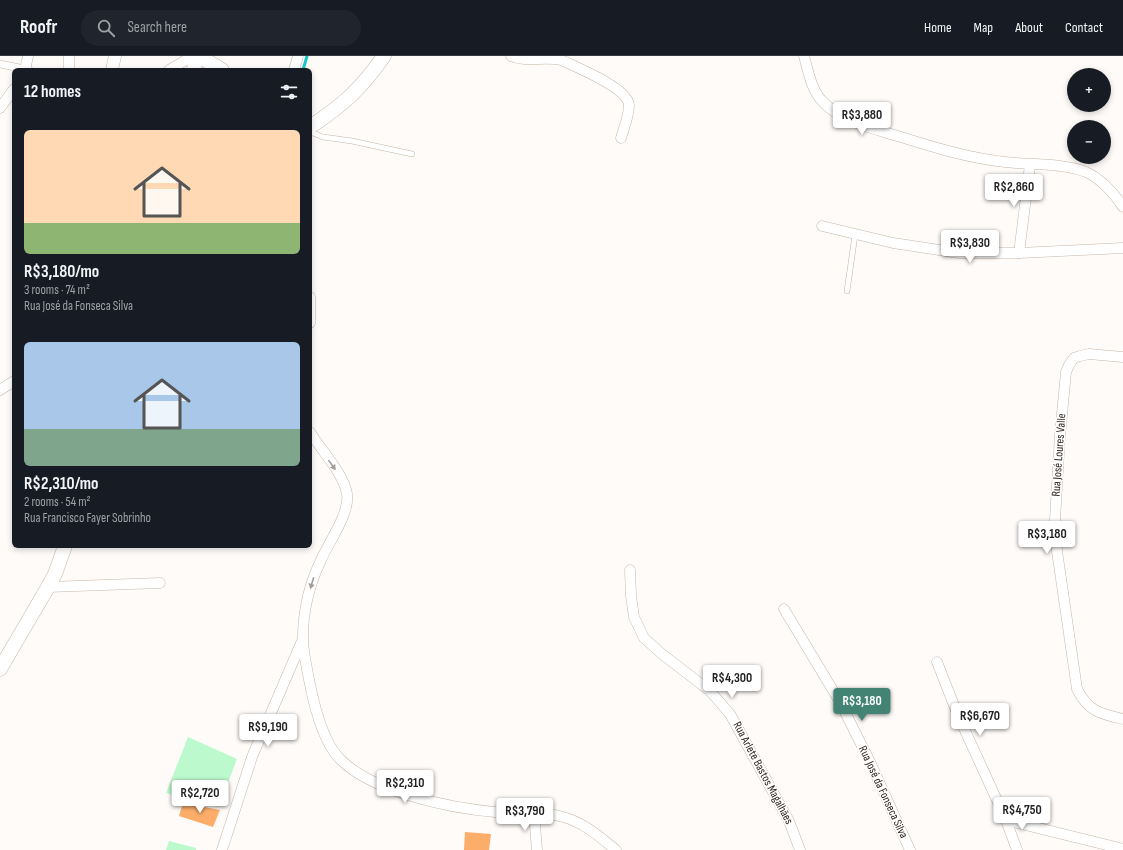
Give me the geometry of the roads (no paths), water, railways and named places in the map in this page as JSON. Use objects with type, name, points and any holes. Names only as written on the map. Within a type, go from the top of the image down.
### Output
[{"type":"main road","points":[[194,68],[196,56],[218,68]]},
{"type":"main road","points":[[312,126],[348,100],[368,79],[384,56]]},
{"type":"main road","points":[[0,669],[55,574],[64,548]]},
{"type":"street","points":[[26,68],[28,56]]},
{"type":"street","points":[[68,68],[69,56]]},
{"type":"street","points":[[112,68],[115,56]]},
{"type":"street","points":[[172,68],[196,56]]},
{"type":"street","points":[[295,68],[298,56]]},
{"type":"street","points":[[511,56],[522,60],[552,58],[561,60],[624,94],[629,105],[621,138]]},
{"type":"street","points":[[804,56],[812,82],[821,100],[835,112],[890,134],[969,157],[1030,165],[1075,168],[1087,173],[1102,183],[1123,207]]},
{"type":"street","points":[[0,64],[17,68]]},
{"type":"street","points":[[0,108],[12,92]]},
{"type":"street","points":[[1020,253],[1030,165]]},
{"type":"street","points":[[822,226],[893,243],[959,253],[1020,253],[1123,248]]},
{"type":"street","name":"Rua José Loures Valle","points":[[1123,357],[1089,354],[1074,358],[1066,372],[1063,393],[1055,520],[1057,551],[1077,689],[1084,702],[1094,710],[1123,720]]},
{"type":"street","points":[[0,390],[12,382]]},
{"type":"street","points":[[222,850],[252,757],[302,641],[306,610],[314,575],[344,514],[347,501],[347,492],[343,482],[312,435]]},
{"type":"street","name":"Rua Arlete Bastos Magalhães","points":[[630,570],[634,618],[644,638],[710,692],[730,714],[789,821],[800,850]]},
{"type":"street","points":[[48,587],[160,583]]},
{"type":"street","name":"Rua José da Fonseca Silva","points":[[784,609],[840,702],[870,762],[910,850]]},
{"type":"street","points":[[302,641],[310,689],[328,742],[339,758],[356,773],[382,785],[424,799],[494,812],[534,813],[564,817],[588,828],[616,850]]},
{"type":"street","points":[[937,662],[963,726],[1018,850]]},
{"type":"street","points":[[534,813],[536,850]]},
{"type":"street","points":[[1006,820],[1065,833],[1123,849]]},
{"type":"lane","points":[[312,133],[322,137],[352,141],[412,154]]},
{"type":"lane","points":[[847,291],[855,235]]},
{"type":"waterway","points":[[304,68],[307,56]]}]
